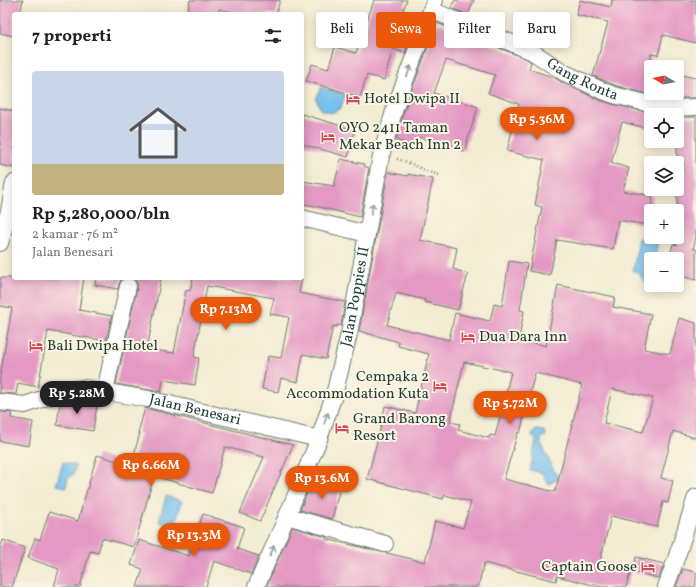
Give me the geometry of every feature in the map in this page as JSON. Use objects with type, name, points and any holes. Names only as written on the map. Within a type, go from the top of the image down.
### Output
[{"type":"street","name":"Gang Ronta","points":[[433,5],[531,51],[565,73],[603,91],[650,104],[673,108],[696,107]]},
{"type":"street","name":"Jalan Poppies II","points":[[256,587],[319,439],[334,395],[349,334],[381,156],[395,108],[433,5]]},
{"type":"street","points":[[0,243],[12,192]]},
{"type":"street","points":[[304,218],[367,234]]},
{"type":"street","points":[[106,391],[128,286]]},
{"type":"street","name":"Jalan Benesari","points":[[0,402],[26,405],[64,391],[84,388],[148,399],[319,439]]},
{"type":"street","points":[[666,587],[696,497]]},
{"type":"street","points":[[287,516],[385,544]]},
{"type":"path","points":[[381,156],[402,160],[439,175]]},
{"type":"water","points":[[321,87],[345,95],[341,108],[332,113],[321,110],[316,99]]},
{"type":"water","points":[[639,238],[644,239],[644,244],[658,244],[656,252],[644,252],[644,281],[638,272],[633,271]]},
{"type":"water","points":[[537,430],[544,431],[546,436],[541,438],[541,443],[558,479],[548,484],[542,473],[530,470],[536,440],[532,436],[533,432]]},
{"type":"water","points":[[63,462],[76,466],[74,473],[68,479],[66,487],[56,485]]},
{"type":"water","points":[[166,496],[182,501],[175,526],[159,522]]},
{"type":"building","points":[[0,0],[23,0],[20,12],[12,12],[12,36],[0,33]]},
{"type":"building","points":[[190,0],[280,0],[277,12],[233,12],[219,9],[218,12],[187,12]]},
{"type":"building","points":[[374,0],[407,0],[403,10],[408,12],[376,12],[376,48],[407,48],[405,53],[393,49],[384,80],[367,75],[360,97],[306,81],[312,64],[328,69],[335,48],[356,53],[358,48],[368,48],[368,18]]},
{"type":"building","points":[[455,0],[474,0],[469,12],[461,12],[451,8]]},
{"type":"building","points":[[580,0],[611,7],[612,0],[696,0],[696,43],[663,35],[658,55],[651,54],[651,60],[644,60],[644,93],[617,86],[593,76],[608,22],[576,15]]},
{"type":"building","points":[[437,23],[444,26],[444,48],[500,48],[527,59],[531,62],[529,69],[555,78],[599,100],[644,112],[644,127],[622,122],[611,163],[629,168],[623,191],[644,194],[644,196],[653,196],[652,204],[644,204],[644,224],[618,220],[613,249],[557,240],[550,275],[529,271],[542,207],[535,205],[544,160],[507,151],[519,104],[488,93],[495,75],[446,60],[434,93],[478,107],[464,151],[419,137],[416,147],[396,140],[404,111],[428,48],[436,48]]},
{"type":"building","points":[[684,75],[696,78],[696,98],[684,98]]},
{"type":"building","points":[[0,108],[12,111],[12,168],[0,165]]},
{"type":"building","name":"OYO 2411 Taman Mekar Beach Inn 2","points":[[304,115],[355,130],[348,157],[304,145]]},
{"type":"building","points":[[684,117],[696,117],[696,237],[693,249],[696,249],[696,280],[684,277],[684,252],[671,252],[673,244],[684,244],[684,204],[677,204],[677,196],[684,196],[684,156],[677,156],[677,148],[684,148]]},
{"type":"building","points":[[341,159],[364,164],[364,166],[369,168],[360,217],[304,204],[304,181],[334,186]]},
{"type":"building","points":[[388,172],[433,179],[420,240],[457,248],[453,269],[468,274],[458,310],[424,302],[425,300],[396,293],[387,325],[449,340],[455,313],[490,321],[494,304],[502,306],[509,261],[527,264],[520,310],[524,311],[519,339],[546,346],[558,285],[615,297],[613,307],[651,314],[644,349],[670,354],[679,318],[696,323],[696,438],[673,431],[661,478],[673,481],[668,503],[663,502],[657,527],[611,516],[600,562],[631,571],[626,587],[601,587],[557,576],[556,581],[484,563],[478,587],[266,587],[292,527],[327,537],[326,539],[425,562],[435,521],[463,528],[471,502],[445,495],[443,499],[367,479],[385,406],[415,413],[429,354],[398,346],[399,342],[359,331]],"holes":[[[464,362],[511,372],[495,436],[490,435],[489,438],[458,430],[460,424],[450,422]],[[535,373],[582,385],[555,492],[504,479],[518,432],[520,433]],[[612,389],[653,398],[643,432],[604,423]]]},
{"type":"building","points":[[0,278],[12,278],[12,280],[84,280],[79,310],[112,316],[106,341],[48,331],[38,387],[18,383],[16,394],[0,393],[0,376],[12,308],[0,306]]},
{"type":"building","points":[[96,280],[121,280],[118,289],[95,285]]},
{"type":"building","points":[[135,280],[161,280],[147,349],[174,353],[186,290],[190,291],[193,280],[302,280],[299,293],[345,302],[341,326],[333,326],[326,359],[303,354],[298,382],[281,378],[278,392],[262,389],[268,356],[281,358],[289,317],[270,314],[274,298],[207,286],[194,357],[199,358],[195,385],[163,380],[161,392],[116,384],[137,283]]},
{"type":"building","points":[[67,400],[97,405],[93,431],[57,425],[60,402]]},
{"type":"building","points":[[145,408],[293,445],[260,521],[240,513],[264,457],[225,447],[212,493],[154,476],[134,547],[102,538],[98,553],[90,551],[80,587],[54,587],[59,569],[28,558],[35,538],[40,540],[49,512],[78,521],[97,455],[131,465]]},
{"type":"building","points":[[0,412],[12,413],[11,418],[33,422],[29,446],[0,441]]},
{"type":"building","points":[[321,479],[341,484],[332,519],[300,510],[308,490],[318,492]]},
{"type":"building","points":[[203,514],[244,527],[237,549],[259,556],[251,574],[214,561],[206,587],[137,587],[143,569],[131,565],[139,540],[189,556]]},
{"type":"building","points":[[3,540],[25,548],[12,587],[0,587],[0,549]]},
{"type":"building","points":[[636,557],[664,564],[659,578],[633,572]]},
{"type":"building","points":[[683,569],[696,572],[695,587],[676,587]]},
{"type":"place","name":"Hotel Dwipa II","points":[[353,99]]},
{"type":"place","name":"OYO 2411 Taman Mekar Beach Inn 2","points":[[328,137]]},
{"type":"place","name":"Dua Dara Inn","points":[[468,337]]},
{"type":"place","name":"Bali Dwipa Hotel","points":[[36,346]]},
{"type":"place","name":"Cempaka 2 Accommodation Kuta","points":[[440,386]]},
{"type":"place","name":"Grand Barong Resort","points":[[342,428]]},
{"type":"place","name":"Captain Goose","points":[[648,567]]}]
